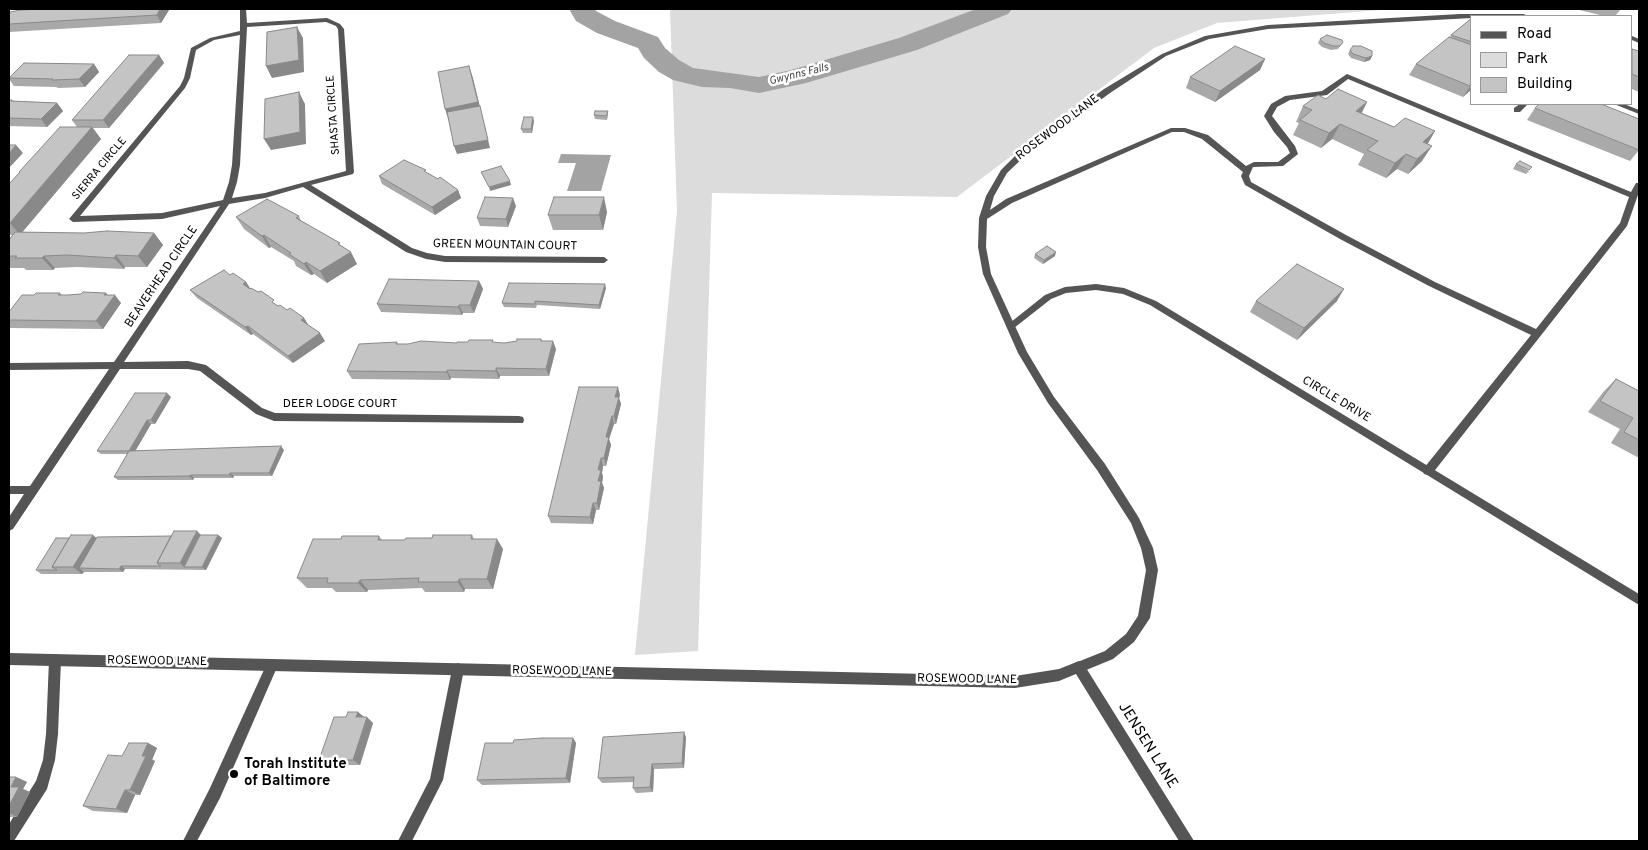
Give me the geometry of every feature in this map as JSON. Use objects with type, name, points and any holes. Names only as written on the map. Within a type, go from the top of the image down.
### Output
[{"type":"street","name":"BEAVERHEAD CIRCLE","points":[[9,526],[226,203],[236,165],[243,9]]},
{"type":"street","name":"ROSEWOOD LANE","points":[[9,659],[1015,682],[1059,675],[1109,655],[1130,638],[1144,618],[1152,570],[1147,548],[1135,522],[1101,467],[1051,400],[1023,353],[987,274],[982,246],[983,218],[990,196],[1004,172],[1023,153],[1107,91],[1164,55],[1185,45],[1240,30],[1268,27],[1470,16]]},
{"type":"street","name":"SHASTA CIRCLE","points":[[226,203],[305,185],[350,172],[341,29],[338,25],[327,20],[243,28]]},
{"type":"street","name":"SIERRA CIRCLE","points":[[226,203],[198,207],[162,216],[73,219],[183,86],[187,78],[193,49],[212,39],[243,28]]},
{"type":"street","points":[[1537,334],[1432,284],[1343,237],[1248,183],[1245,176],[1246,170],[1254,164],[1280,164],[1294,154],[1291,146],[1268,116],[1274,106],[1288,98],[1324,93],[1347,76],[1633,196]]},
{"type":"street","points":[[1517,110],[1523,105]]},
{"type":"street","points":[[1621,105],[1639,112]]},
{"type":"street","points":[[983,218],[1009,201],[1171,130],[1185,130],[1205,137],[1246,170]]},
{"type":"street","name":"GREEN MOUNTAIN COURT","points":[[305,185],[409,250],[426,256],[445,259],[604,260]]},
{"type":"street","points":[[1428,471],[1624,224],[1633,196],[1639,185]]},
{"type":"street","name":"CIRCLE DRIVE","points":[[1011,326],[1048,297],[1065,290],[1096,287],[1124,291],[1152,304],[1639,600]]},
{"type":"street","name":"DEER LODGE COURT","points":[[9,366],[188,365],[204,368],[259,411],[274,417],[519,420]]},
{"type":"street","points":[[9,490],[34,490]]},
{"type":"street","points":[[9,836],[42,784],[49,760],[55,660]]},
{"type":"street","points":[[190,841],[215,793],[272,665]]},
{"type":"street","name":"JENSEN LANE","points":[[1079,667],[1187,841]]},
{"type":"street","points":[[405,841],[436,780],[458,669]]},
{"type":"green space","points":[[670,9],[1393,9],[1217,23],[1154,48],[957,197],[712,193],[698,651],[635,655],[677,211]]},
{"type":"shaded area","points":[[561,154],[611,155],[601,191],[567,191],[576,163],[558,163]]},
{"type":"building","points":[[45,9],[160,9],[157,15],[9,24],[10,12]]},
{"type":"building","points":[[1470,20],[1470,41],[1451,35]]},
{"type":"building","points":[[297,27],[299,60],[266,66],[267,32]]},
{"type":"building","points":[[1327,35],[1343,42],[1340,46],[1324,43],[1320,39]]},
{"type":"building","points":[[1449,37],[1470,44],[1470,86],[1416,64]]},
{"type":"building","points":[[1235,46],[1265,59],[1220,91],[1190,77]]},
{"type":"building","points":[[1353,46],[1361,46],[1372,51],[1372,56],[1366,58],[1353,54],[1350,50]]},
{"type":"building","points":[[1633,49],[1639,51],[1639,77],[1633,74]]},
{"type":"building","points":[[129,55],[159,55],[103,120],[72,120]]},
{"type":"building","points":[[24,63],[94,64],[79,79],[9,78]]},
{"type":"building","points":[[469,66],[478,102],[445,109],[438,72]]},
{"type":"building","points":[[1338,89],[1367,102],[1356,111],[1394,127],[1405,118],[1435,131],[1423,142],[1432,146],[1417,159],[1406,154],[1395,163],[1367,150],[1378,141],[1340,124],[1329,133],[1300,120],[1312,110],[1303,106],[1318,95],[1326,99]]},
{"type":"building","points":[[299,92],[300,132],[264,139],[265,99]]},
{"type":"building","points":[[9,100],[57,103],[41,119],[9,118]]},
{"type":"building","points":[[1538,105],[1604,105],[1639,119],[1639,150],[1535,108]]},
{"type":"building","points":[[480,106],[488,140],[454,146],[447,112]]},
{"type":"building","points":[[595,111],[608,111],[606,116],[594,115]]},
{"type":"building","points":[[524,117],[533,117],[531,129],[521,129]]},
{"type":"building","points":[[60,127],[92,127],[9,223],[9,184]]},
{"type":"building","points":[[9,145],[16,145],[9,153]]},
{"type":"building","points":[[404,160],[426,170],[424,171],[438,179],[440,177],[458,190],[432,207],[379,176]]},
{"type":"building","points":[[1520,161],[1532,167],[1529,170],[1516,164]]},
{"type":"building","points":[[501,166],[510,181],[489,187],[481,172]]},
{"type":"building","points":[[485,197],[513,198],[506,219],[477,218]]},
{"type":"building","points":[[554,197],[604,197],[599,215],[548,215]]},
{"type":"building","points":[[267,199],[299,216],[296,218],[340,243],[338,244],[351,252],[320,271],[306,262],[304,264],[289,254],[291,253],[264,235],[262,236],[236,217]]},
{"type":"building","points":[[107,231],[154,233],[138,256],[116,255],[114,258],[67,255],[44,256],[42,258],[15,258],[17,256],[9,256],[9,240],[15,232],[84,233]]},
{"type":"building","points":[[1047,246],[1056,252],[1044,260],[1035,254]]},
{"type":"building","points":[[1297,264],[1344,289],[1304,328],[1256,301]]},
{"type":"building","points":[[224,270],[230,275],[233,273],[246,282],[243,284],[250,289],[258,292],[261,291],[274,300],[272,302],[278,306],[280,305],[287,310],[290,308],[304,318],[301,320],[320,333],[288,356],[248,326],[245,327],[190,290]]},
{"type":"building","points":[[389,279],[479,281],[470,305],[459,305],[458,307],[377,304]]},
{"type":"building","points":[[509,283],[605,284],[599,305],[535,301],[535,304],[502,303]]},
{"type":"building","points":[[83,292],[115,295],[96,321],[9,320],[9,312],[22,295],[60,293],[58,295],[68,295],[81,294]]},
{"type":"building","points":[[517,339],[553,341],[546,369],[496,368],[496,371],[447,370],[447,372],[347,371],[359,344],[397,342],[396,344],[408,344],[421,341],[457,343],[468,342],[469,340],[493,340],[492,342],[504,343],[517,341]]},
{"type":"building","points":[[1616,379],[1639,391],[1639,440],[1624,432],[1633,418],[1600,401]]},
{"type":"building","points":[[579,387],[618,387],[615,397],[619,397],[606,437],[609,437],[604,458],[601,458],[598,470],[601,470],[598,481],[601,481],[597,503],[593,503],[590,517],[548,516]]},
{"type":"building","points":[[135,393],[167,393],[151,420],[147,420],[129,451],[97,451]]},
{"type":"building","points":[[281,446],[269,473],[114,477],[129,451]]},
{"type":"building","points":[[174,531],[197,531],[180,563],[157,563]]},
{"type":"building","points":[[71,535],[93,535],[73,567],[52,567]]},
{"type":"building","points":[[200,535],[218,535],[202,567],[184,567]]},
{"type":"building","points":[[433,535],[472,535],[471,539],[497,539],[487,579],[459,579],[458,582],[418,582],[419,578],[360,580],[358,583],[327,583],[328,578],[297,578],[313,539],[341,539],[342,536],[379,536],[378,540],[405,540],[406,538],[432,538]]},
{"type":"building","points":[[171,536],[157,563],[161,566],[121,566],[119,569],[79,568],[97,537]]},
{"type":"building","points":[[56,538],[69,538],[52,567],[57,570],[36,570]]},
{"type":"building","points":[[348,712],[358,712],[356,717],[367,717],[353,760],[319,760],[334,717],[346,717]]},
{"type":"building","points":[[684,732],[682,763],[652,764],[650,787],[633,788],[634,777],[598,778],[603,737]]},
{"type":"building","points":[[573,738],[566,778],[477,780],[485,743],[513,743],[514,740]]},
{"type":"building","points":[[129,743],[148,743],[142,756],[146,756],[130,790],[125,790],[116,809],[83,806],[108,755],[122,756]]},
{"type":"building","points":[[9,777],[16,777],[11,787],[19,787],[9,806]]},
{"type":"waterway","name":"Gwynns Falls","points":[[582,9],[585,16],[606,27],[649,43],[654,52],[669,66],[683,74],[702,79],[730,80],[759,85],[796,77],[908,44],[999,9]]},
{"type":"place","name":"Torah Institute of Baltimore","points":[[234,774]]}]
